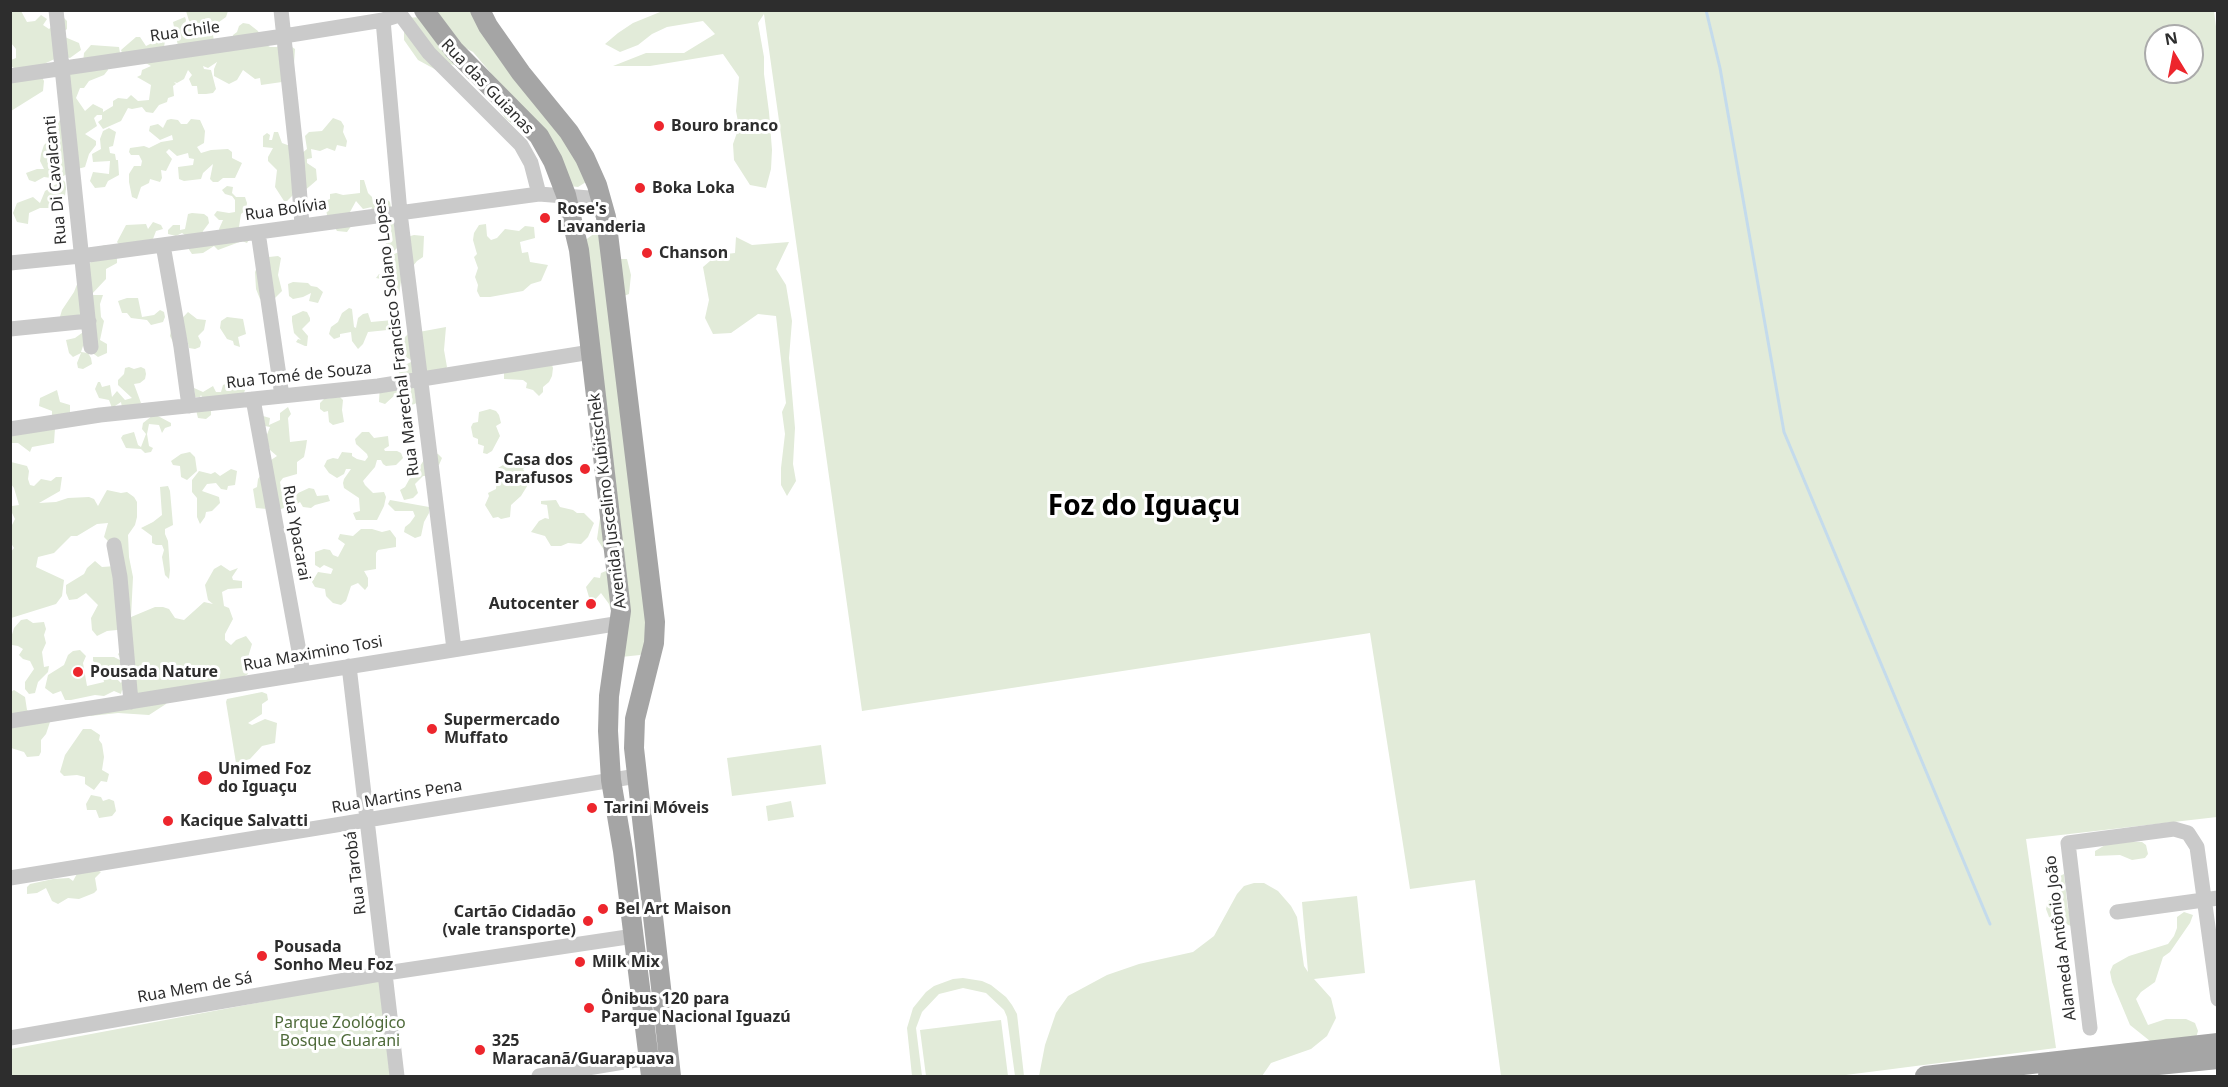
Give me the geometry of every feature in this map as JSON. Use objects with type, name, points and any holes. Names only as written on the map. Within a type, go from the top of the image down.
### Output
[{"type":"main road","name":"Avenida Juscelino Kubitschek","points":[[424,10],[454,50],[539,136],[553,160],[566,195],[579,250],[621,623],[609,696],[608,730],[612,780],[634,936],[649,1067]]},
{"type":"main road","name":"Avenida Juscelino Kubitschek","points":[[480,10],[488,26],[521,73],[569,132],[585,158],[602,199],[606,217],[655,622],[654,643],[635,718],[634,748],[671,1077]]},
{"type":"main road","points":[[607,492],[640,493]]},
{"type":"main road","points":[[2048,1077],[2217,1043]]},
{"type":"main road","points":[[1925,1077],[2217,1059]]},
{"type":"street","name":"Rua Di Cavalcanti","points":[[56,10],[91,347]]},
{"type":"street","points":[[281,10],[302,225]]},
{"type":"street","name":"Rua Chile","points":[[10,76],[383,20],[398,13]]},
{"type":"street","name":"Rua das Guianas","points":[[398,13],[429,53],[521,145],[531,163],[539,194]]},
{"type":"street","name":"Rua Marechal Francisco Solano Lopes","points":[[383,20],[400,213],[453,649]]},
{"type":"street","name":"Rua Bolívia","points":[[10,263],[81,256],[539,194],[602,199]]},
{"type":"street","points":[[258,232],[282,396]]},
{"type":"street","points":[[163,245],[189,406]]},
{"type":"street","points":[[10,329],[89,321]]},
{"type":"street","name":"Rua Tomé de Souza","points":[[10,429],[100,415],[420,380],[591,352]]},
{"type":"street","name":"Rua Ypacarai","points":[[253,399],[303,673]]},
{"type":"street","points":[[114,545],[120,577],[131,702]]},
{"type":"street","name":"Rua Maximino Tosi","points":[[10,721],[621,623]]},
{"type":"street","name":"Rua Tarobá","points":[[348,666],[397,1077]]},
{"type":"street","name":"Rua Martins Pena","points":[[10,878],[637,776]]},
{"type":"street","name":"Alameda Antônio João","points":[[2090,1028],[2068,843],[2174,829],[2188,833],[2197,847],[2211,899]]},
{"type":"street","points":[[2117,912],[2211,899],[2217,999]]},
{"type":"street","name":"Rua Mem de Sá","points":[[10,1038],[386,974],[634,936]]},
{"type":"street","points":[[539,1077],[649,1067]]},
{"type":"green space","points":[[665,10],[2214,11],[2218,42],[2217,817],[2026,839],[2056,1048],[1838,1076],[1501,1076],[1475,880],[1410,889],[1370,633],[862,711],[764,14],[758,23],[764,57],[772,150],[771,169],[766,188],[750,185],[734,160],[733,144],[739,127],[736,111],[739,77],[723,54],[650,66],[613,66],[646,53],[684,53],[715,34],[703,21],[667,27],[652,34],[638,45],[620,52],[605,44],[633,23]]},
{"type":"green space","points":[[11,11],[21,11],[27,22],[35,21],[41,15],[47,19],[43,25],[49,29],[63,17],[67,21],[67,29],[60,35],[79,43],[81,50],[70,58],[61,56],[46,63],[39,72],[44,81],[43,91],[11,111],[10,77],[17,70],[11,66],[11,60],[16,58],[16,49],[11,43]]},
{"type":"green space","points":[[186,11],[228,11],[226,17],[212,27],[214,42],[233,40],[233,35],[239,26],[243,23],[249,24],[258,31],[263,43],[270,47],[277,47],[283,41],[295,49],[294,64],[282,82],[261,85],[260,78],[255,79],[243,70],[237,80],[229,84],[214,76],[217,62],[208,68],[203,66],[204,69],[211,70],[216,89],[213,93],[206,94],[198,94],[197,86],[192,86],[189,79],[192,75],[188,70],[184,79],[177,83],[174,82],[176,84],[173,86],[174,96],[159,105],[153,113],[146,112],[142,107],[128,108],[121,121],[103,129],[98,122],[102,119],[102,115],[97,115],[94,118],[97,126],[85,134],[96,141],[96,145],[89,154],[85,167],[58,179],[44,177],[35,182],[29,180],[26,173],[44,169],[40,161],[41,154],[44,145],[55,135],[55,129],[62,116],[69,75],[83,63],[84,53],[91,45],[119,47],[120,53],[107,66],[108,70],[104,75],[89,81],[84,88],[80,88],[76,98],[85,111],[93,104],[103,109],[103,112],[113,106],[113,101],[118,98],[127,99],[131,95],[138,101],[149,100],[151,85],[137,77],[141,75],[142,70],[151,66],[142,61],[124,58],[121,50],[136,37],[140,37],[146,46],[155,36],[165,41],[164,47],[178,46],[173,22],[185,17],[184,27],[188,30],[190,24]]},
{"type":"green space","points":[[435,11],[474,11],[557,120],[586,182],[578,187],[570,186],[525,135],[505,118],[495,104],[494,82],[490,72],[473,52],[458,44]]},
{"type":"green space","points":[[421,17],[481,83],[467,78],[458,66],[450,64],[440,72],[418,60],[404,40],[404,29],[405,18]]},
{"type":"green space","points":[[333,118],[341,121],[344,126],[346,147],[337,145],[335,151],[327,148],[320,151],[311,149],[312,158],[307,159],[307,163],[316,169],[317,180],[303,192],[297,191],[287,201],[284,201],[275,187],[277,170],[268,161],[273,148],[263,147],[263,136],[267,133],[270,135],[269,140],[272,140],[274,132],[278,132],[282,143],[293,147],[301,154],[307,149],[305,136],[309,132],[322,131]]},
{"type":"green space","points":[[171,119],[187,124],[191,119],[200,120],[205,131],[204,143],[197,147],[201,153],[228,149],[232,152],[232,158],[242,163],[235,178],[223,178],[218,182],[213,182],[210,179],[213,164],[203,173],[201,179],[184,181],[179,179],[178,167],[193,165],[194,159],[189,158],[188,153],[177,156],[169,149],[166,152],[172,159],[166,171],[161,170],[160,182],[150,179],[149,183],[141,187],[137,199],[132,197],[129,174],[134,166],[141,166],[142,161],[139,155],[131,155],[130,148],[144,146],[149,148],[161,142],[173,140],[172,135],[160,140],[149,131],[150,126],[158,124],[163,128],[167,120]]},
{"type":"green space","points":[[109,128],[116,132],[113,146],[109,147],[110,153],[115,154],[118,160],[119,175],[108,181],[105,187],[95,188],[90,181],[93,172],[109,174],[110,161],[93,162],[92,154],[101,149],[100,139],[103,131]]},
{"type":"green space","points":[[63,180],[66,188],[65,196],[60,198],[56,206],[40,208],[29,213],[28,224],[17,222],[13,213],[17,203],[33,197],[40,203],[45,191]]},
{"type":"green space","points":[[360,180],[364,180],[373,204],[385,198],[390,202],[398,247],[394,251],[389,252],[377,219],[371,210],[372,207],[363,209],[356,201],[350,212],[354,222],[347,232],[337,231],[327,215],[325,201],[330,199],[330,194],[360,193]]},
{"type":"green space","points":[[227,186],[233,187],[232,193],[236,197],[245,197],[246,210],[241,214],[239,227],[245,228],[250,238],[247,243],[242,241],[218,250],[214,246],[203,253],[192,254],[188,248],[220,233],[219,229],[223,220],[219,220],[214,215],[217,211],[235,212],[235,200],[222,190]]},
{"type":"green space","points":[[188,214],[204,214],[208,217],[209,223],[202,237],[182,233],[176,236],[168,234],[168,230],[173,225],[180,225],[180,230],[185,229]]},
{"type":"green space","points":[[153,222],[161,225],[163,229],[156,231],[153,239],[120,246],[117,242],[126,225],[146,224],[148,229]]},
{"type":"green space","points":[[486,224],[487,236],[491,240],[497,238],[505,229],[519,231],[525,226],[534,227],[535,238],[520,242],[522,253],[528,252],[530,262],[548,265],[541,281],[531,284],[523,291],[480,297],[475,277],[478,268],[474,257],[477,254],[473,240],[479,225]]},
{"type":"green space","points":[[599,230],[613,259],[627,259],[631,275],[629,294],[616,299],[656,644],[640,655],[621,657],[617,617],[601,593],[591,604],[586,587],[594,577],[600,578],[601,573],[606,571],[607,563],[606,553],[597,539],[600,518],[584,241]]},
{"type":"green space","points":[[424,236],[423,257],[401,281],[397,295],[393,291],[390,279],[376,278],[379,274],[390,274],[385,265],[387,260],[401,251],[407,237]]},
{"type":"green space","points":[[736,237],[752,245],[789,242],[776,269],[786,285],[792,321],[789,358],[795,428],[793,464],[796,481],[787,496],[781,485],[785,434],[782,412],[786,403],[776,316],[758,314],[731,333],[713,334],[705,318],[709,300],[703,267],[717,255],[735,253]]},
{"type":"green space","points":[[105,245],[111,247],[117,257],[117,263],[106,269],[106,279],[91,295],[103,295],[100,304],[101,317],[104,321],[100,340],[107,344],[107,353],[98,357],[83,346],[81,352],[88,353],[92,364],[83,369],[78,368],[77,363],[81,353],[73,357],[69,353],[66,340],[75,338],[86,330],[59,320],[83,269],[91,262],[89,255],[93,249]]},
{"type":"green space","points":[[269,257],[281,258],[278,275],[282,291],[274,299],[260,299],[256,289],[255,272],[258,265]]},
{"type":"green space","points":[[308,283],[323,292],[318,303],[309,301],[311,293],[293,299],[289,296],[288,284]]},
{"type":"green space","points":[[138,298],[142,317],[154,315],[160,310],[164,312],[163,322],[151,325],[147,320],[131,318],[127,313],[122,313],[118,301]]},
{"type":"green space","points":[[349,308],[352,309],[356,328],[358,318],[363,314],[368,313],[371,322],[393,320],[393,314],[397,309],[400,324],[397,329],[368,332],[358,349],[352,341],[351,332],[340,334],[340,337],[334,339],[329,334],[331,327]]},
{"type":"green space","points":[[303,311],[307,312],[310,318],[302,329],[308,336],[307,346],[296,342],[298,339],[301,340],[294,333],[292,321],[292,316]]},
{"type":"green space","points":[[188,312],[197,319],[206,320],[204,330],[198,336],[201,342],[200,347],[195,349],[189,348],[186,335],[173,342],[170,336],[171,330]]},
{"type":"green space","points":[[227,317],[243,319],[246,334],[238,337],[240,347],[227,339],[220,328],[221,321]]},
{"type":"green space","points":[[446,327],[444,350],[447,367],[442,375],[431,381],[419,402],[412,405],[403,402],[401,396],[395,395],[385,404],[379,402],[380,384],[384,380],[400,375],[395,363],[407,364],[413,361],[402,355],[399,349],[401,341],[408,334]]},
{"type":"green space","points":[[549,357],[553,368],[552,376],[539,396],[533,390],[526,388],[527,383],[523,380],[504,379],[504,371]]},
{"type":"green space","points":[[141,367],[145,369],[146,374],[145,379],[134,384],[141,403],[123,413],[121,402],[112,408],[109,400],[99,398],[95,389],[100,382],[102,387],[110,385],[112,397],[117,391],[125,400],[132,398],[118,385],[118,380],[124,374],[125,368],[134,369]]},
{"type":"green space","points":[[228,383],[245,390],[243,396],[211,411],[211,415],[206,419],[198,418],[196,410],[202,397],[201,395],[195,397],[194,388],[203,392],[213,386],[216,392],[221,392],[223,385]]},
{"type":"green space","points":[[57,390],[60,402],[70,405],[70,412],[52,420],[52,411],[39,406],[40,398]]},
{"type":"green space","points":[[340,397],[343,400],[344,422],[333,425],[329,422],[328,411],[324,412],[320,409],[320,403],[324,399]]},
{"type":"green space","points":[[288,407],[291,414],[288,418],[290,442],[307,440],[304,457],[297,462],[297,474],[283,478],[280,482],[282,494],[296,494],[309,488],[314,489],[317,496],[328,495],[330,501],[311,508],[303,507],[300,502],[289,510],[256,508],[253,489],[257,487],[258,479],[271,460],[277,456],[270,450],[266,437],[270,427],[265,426],[263,416],[270,418],[269,425],[280,420],[280,413]]},
{"type":"green space","points":[[490,409],[496,411],[501,423],[496,426],[500,436],[492,451],[487,454],[483,453],[484,446],[478,444],[478,439],[473,437],[471,427],[473,423],[478,422],[479,412]]},
{"type":"green space","points":[[152,416],[158,416],[171,423],[171,426],[165,428],[162,433],[159,425],[149,424],[147,434],[149,446],[153,448],[151,452],[145,453],[141,449],[126,448],[121,438],[123,435],[134,432],[138,445],[141,447],[146,434],[142,429],[143,423]]},
{"type":"green space","points":[[55,428],[54,443],[32,447],[30,452],[18,443],[11,443],[10,433]]},
{"type":"green space","points":[[362,432],[369,432],[374,438],[388,436],[389,446],[384,449],[385,451],[397,451],[403,458],[396,465],[386,466],[381,460],[377,460],[375,467],[363,481],[373,493],[384,492],[386,497],[377,520],[356,520],[353,513],[360,511],[359,498],[344,488],[343,483],[351,469],[346,469],[344,474],[337,478],[324,466],[327,460],[338,459],[342,452],[352,453],[352,456],[365,461],[367,454],[356,444],[355,439]]},
{"type":"green space","points":[[190,452],[195,457],[197,471],[187,480],[181,477],[180,466],[173,465],[171,461],[181,454]]},
{"type":"green space","points":[[432,452],[442,458],[439,465],[435,466],[430,476],[423,476],[415,484],[418,493],[413,498],[404,500],[400,490],[405,487],[410,478],[410,472],[416,472]]},
{"type":"green space","points":[[523,454],[534,456],[534,461],[523,469],[529,483],[521,496],[511,505],[510,517],[493,518],[485,505],[488,493],[496,489],[498,468],[508,462],[512,463]]},
{"type":"green space","points":[[11,462],[27,466],[30,485],[34,486],[41,479],[51,481],[56,477],[62,477],[60,491],[39,503],[89,497],[94,499],[98,506],[107,490],[127,492],[134,497],[137,502],[137,517],[128,535],[133,577],[131,617],[155,607],[163,607],[169,609],[175,618],[184,620],[204,602],[213,604],[208,600],[205,585],[214,569],[221,565],[230,571],[238,568],[232,577],[233,580],[242,581],[242,588],[222,592],[224,606],[229,608],[233,619],[225,634],[225,640],[231,645],[246,636],[252,644],[246,664],[248,674],[236,681],[170,696],[166,704],[149,715],[118,713],[90,716],[95,705],[133,698],[122,690],[121,694],[114,691],[104,696],[95,695],[65,700],[61,691],[53,694],[45,688],[48,675],[64,665],[68,655],[73,651],[80,650],[86,656],[83,663],[87,686],[104,682],[101,668],[93,661],[93,657],[114,657],[120,660],[121,668],[115,677],[121,683],[127,672],[118,654],[123,649],[123,627],[97,636],[92,630],[91,618],[98,605],[86,593],[77,599],[69,600],[66,593],[66,585],[84,574],[95,561],[102,567],[116,566],[110,543],[104,537],[108,523],[97,524],[77,536],[71,536],[54,553],[38,557],[36,567],[64,580],[62,596],[56,604],[11,618],[10,553],[14,548],[11,543],[11,527],[15,519],[11,511],[12,506],[19,505],[11,484]]},
{"type":"green space","points":[[231,469],[237,471],[235,485],[228,486],[227,490],[221,489],[216,483],[207,484],[202,491],[219,497],[220,503],[212,511],[206,512],[200,524],[197,517],[197,498],[192,492],[192,480],[199,471],[211,474],[215,472],[220,476]]},
{"type":"green space","points":[[168,486],[173,525],[165,529],[168,541],[169,579],[165,575],[162,545],[152,543],[152,536],[141,528],[162,515],[160,487]]},
{"type":"green space","points":[[390,500],[429,507],[421,536],[415,538],[404,532],[405,527],[415,516],[413,511],[395,511],[388,504]]},
{"type":"green space","points":[[556,500],[560,507],[584,513],[594,523],[588,537],[581,544],[568,543],[551,546],[545,536],[531,532],[539,521],[549,519],[547,505],[541,504],[541,501]]},
{"type":"green space","points":[[361,529],[382,532],[390,530],[396,538],[396,547],[378,550],[376,569],[364,571],[368,578],[368,586],[365,590],[358,583],[351,586],[346,601],[341,605],[333,603],[326,596],[325,589],[315,587],[312,582],[318,572],[331,574],[333,569],[324,565],[320,568],[315,565],[315,552],[330,550],[338,557],[345,544],[338,539],[340,534],[353,536]]},
{"type":"green space","points":[[27,619],[33,623],[44,622],[46,643],[42,652],[44,667],[49,666],[48,672],[38,682],[35,693],[29,694],[25,689],[25,682],[34,669],[30,661],[19,655],[23,649],[12,645],[10,641],[14,628],[21,620]]},
{"type":"green space","points":[[14,690],[25,697],[27,710],[50,722],[41,740],[39,756],[27,757],[24,752],[11,748],[11,692]]},
{"type":"green space","points":[[262,692],[267,694],[268,700],[262,704],[262,714],[248,723],[252,725],[265,719],[277,723],[275,743],[262,746],[250,759],[236,763],[227,699]]},
{"type":"green space","points":[[83,729],[91,729],[100,735],[99,740],[104,757],[102,770],[109,774],[107,782],[101,781],[94,790],[85,784],[85,777],[64,776],[60,772],[65,755]]},
{"type":"green space","points":[[821,745],[826,784],[732,796],[727,758]]},
{"type":"green space","points":[[91,795],[101,797],[103,801],[109,799],[114,801],[116,811],[112,816],[99,818],[96,810],[87,810],[86,804]]},
{"type":"green space","points":[[791,801],[794,817],[768,821],[766,806]]},
{"type":"green space","points":[[2112,841],[2142,842],[2146,845],[2148,854],[2145,858],[2132,860],[2120,855],[2095,856],[2095,851]]},
{"type":"green space","points":[[93,868],[101,872],[95,878],[97,890],[79,899],[68,898],[58,904],[52,901],[46,888],[37,893],[27,894],[27,887],[30,884],[53,879],[69,878],[73,881],[79,870]]},
{"type":"green space","points":[[2064,874],[2068,910],[2072,916],[2071,926],[2049,917],[2046,909],[2048,901],[2057,896],[2056,878]]},
{"type":"green space","points":[[1264,883],[1278,891],[1291,906],[1297,917],[1304,966],[1308,972],[1302,902],[1357,896],[1365,973],[1314,979],[1331,998],[1336,1018],[1327,1036],[1311,1049],[1271,1063],[1262,1076],[1039,1076],[1045,1045],[1056,1013],[1068,996],[1107,975],[1139,964],[1193,952],[1214,936],[1237,894],[1244,886]]},
{"type":"green space","points":[[2184,912],[2193,915],[2190,923],[2170,952],[2163,957],[2155,982],[2141,992],[2136,999],[2148,1025],[2166,1019],[2186,1019],[2195,1023],[2198,1031],[2195,1041],[2150,1041],[2130,1025],[2110,972],[2113,965],[2129,956],[2168,944],[2177,928],[2177,917]]},
{"type":"green space","points":[[963,978],[991,985],[1012,1005],[1017,1014],[1024,1076],[1015,1076],[1007,1017],[1004,1010],[986,993],[963,988],[939,994],[922,1012],[916,1028],[922,1076],[912,1076],[907,1028],[913,1008],[934,986]]},
{"type":"green space","name":"Parque Zoológico Bosque Guarani","points":[[379,980],[390,1076],[11,1076],[11,1049]]},
{"type":"green space","points":[[1001,1020],[1008,1076],[926,1076],[920,1030]]},
{"type":"waterway","points":[[1706,10],[1720,68],[1784,432],[1990,924]]},
{"type":"place","name":"Bouro branco","points":[[659,126]]},
{"type":"place","name":"Boka Loka","points":[[640,188]]},
{"type":"place","name":"Rose's Lavanderia","points":[[545,218]]},
{"type":"place","name":"Chanson","points":[[647,253]]},
{"type":"place","name":"Casa dos Parafusos","points":[[585,469]]},
{"type":"place","name":"Autocenter","points":[[591,604]]},
{"type":"place","name":"Pousada Nature","points":[[78,672]]},
{"type":"place","name":"Supermercado Muffato","points":[[432,729]]},
{"type":"place","name":"Unimed Foz do Iguaçu","points":[[205,778]]},
{"type":"place","name":"Tarini Móveis","points":[[592,808]]},
{"type":"place","name":"Kacique Salvatti","points":[[168,821]]},
{"type":"place","name":"Bel Art Maison","points":[[603,909]]},
{"type":"place","name":"Cartão Cidadão (vale transporte)","points":[[588,921]]},
{"type":"place","name":"Pousada Sonho Meu Foz","points":[[262,956]]},
{"type":"place","name":"Milk Mix","points":[[580,962]]},
{"type":"place","name":"Ônibus 120 para Parque Nacional Iguazú","points":[[589,1008]]},
{"type":"place","name":"325 Maracanã/Guarapuava","points":[[480,1050]]},
{"type":"district","name":"Foz do Iguaçu","points":[[1144,507]]}]
